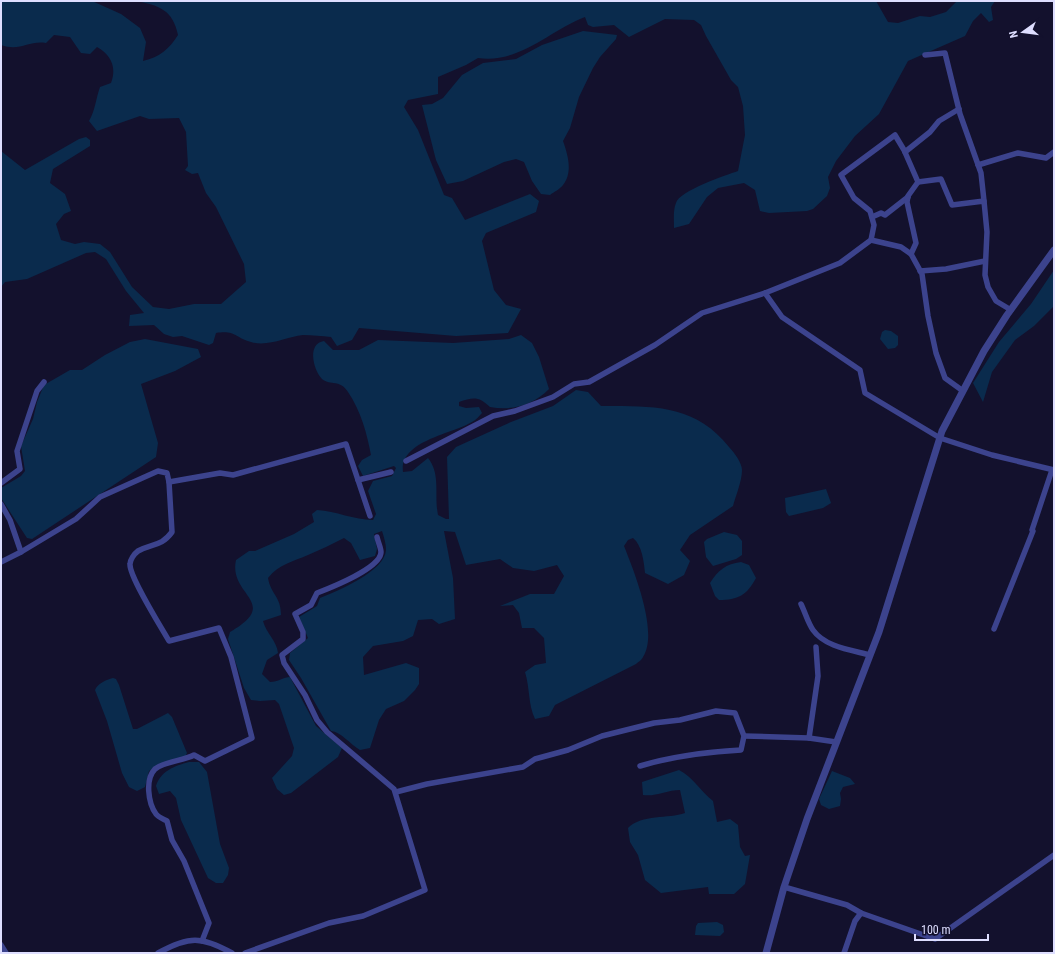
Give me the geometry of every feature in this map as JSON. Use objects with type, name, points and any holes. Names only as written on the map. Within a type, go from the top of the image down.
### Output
[{"type":"street","points":[[925,55],[945,53],[959,109],[981,173],[987,232],[985,275],[988,287],[996,301],[1011,310]]},
{"type":"street","points":[[905,152],[930,132],[938,121],[959,109]]},
{"type":"street","points":[[406,461],[493,416],[515,412],[553,397],[574,384],[588,382],[655,345],[702,313],[765,293],[840,263],[872,240],[874,225],[870,211],[854,198],[841,175],[895,135],[905,152],[918,182]]},
{"type":"street","points":[[978,165],[1018,153],[1046,158],[1054,152]]},
{"type":"street","points":[[872,217],[881,213],[885,215],[908,197],[918,182],[941,179],[952,204],[984,201]]},
{"type":"street","points":[[908,197],[907,202],[916,243],[911,254]]},
{"type":"street","points":[[872,240],[901,247],[911,254],[920,271],[936,353],[945,378],[963,391]]},
{"type":"street","points":[[766,953],[784,887],[807,819],[870,655],[940,438],[984,351],[1054,250]]},
{"type":"street","points":[[920,271],[946,269],[986,261]]},
{"type":"street","points":[[765,293],[782,317],[860,370],[865,393],[940,438],[992,454],[1053,470],[1032,530],[1033,531],[994,628]]},
{"type":"street","points":[[1,483],[20,469],[17,451],[37,391],[44,382]]},
{"type":"street","points":[[169,482],[220,473],[233,475],[346,444],[370,516]]},
{"type":"street","points":[[1,562],[21,552],[76,519],[100,498],[158,471],[167,473],[169,482],[172,532],[166,541],[137,552],[131,560],[129,566],[169,641],[219,628],[231,657],[252,738],[205,761],[194,756],[156,769],[149,779],[150,799],[156,815],[166,821],[172,840],[184,861],[209,923],[202,941]]},
{"type":"street","points":[[358,480],[391,472]]},
{"type":"street","points":[[1,504],[10,520],[21,552]]},
{"type":"street","points":[[245,953],[329,922],[363,916],[425,890],[396,792],[327,732],[317,720],[305,695],[284,664],[282,655],[303,639],[303,632],[295,614],[311,605],[317,593],[342,583],[371,566],[379,557],[381,552],[377,537]]},
{"type":"street","points":[[801,604],[813,630],[824,640],[843,648],[870,655]]},
{"type":"street","points":[[809,738],[818,676],[816,647]]},
{"type":"street","points":[[396,792],[428,784],[523,767],[534,759],[568,750],[602,736],[654,723],[680,720],[716,711],[735,713],[744,736],[741,750],[699,752],[666,758],[640,766]]},
{"type":"street","points":[[744,736],[809,738],[836,742]]},
{"type":"street","points":[[784,887],[847,904],[861,913],[935,939],[1054,856]]},
{"type":"street","points":[[844,953],[855,921],[861,913]]},
{"type":"street","points":[[158,953],[171,946],[191,940],[212,942],[232,953]]},
{"type":"street","points":[[1,945],[6,953]]},
{"type":"water","points":[[1,1],[92,1],[121,14],[140,28],[146,42],[143,61],[164,52],[178,35],[173,20],[164,10],[151,4],[135,1],[876,1],[888,22],[898,23],[920,16],[930,17],[946,12],[957,1],[995,1],[991,7],[993,20],[989,22],[981,13],[973,21],[965,36],[908,61],[879,114],[855,136],[836,161],[828,177],[830,188],[827,196],[813,209],[807,211],[769,213],[760,211],[755,190],[744,183],[718,188],[707,197],[689,224],[674,228],[674,209],[679,198],[704,184],[738,171],[745,135],[743,106],[738,87],[731,80],[701,25],[694,20],[665,19],[629,37],[614,25],[593,27],[588,25],[585,17],[520,51],[493,59],[478,58],[438,77],[438,94],[408,100],[404,107],[418,130],[444,195],[452,198],[465,220],[530,194],[539,201],[536,212],[486,233],[482,241],[494,290],[506,305],[521,309],[508,333],[456,336],[359,328],[352,340],[337,346],[331,337],[303,335],[270,343],[257,343],[246,340],[232,333],[223,332],[216,333],[213,343],[209,345],[182,336],[173,337],[164,334],[154,325],[129,326],[130,315],[144,313],[126,291],[106,259],[95,252],[86,253],[27,279],[5,282],[1,287],[1,151],[25,170],[79,139],[86,137],[90,140],[90,146],[53,169],[50,183],[65,194],[71,211],[64,214],[56,224],[61,240],[75,244],[84,242],[100,244],[110,252],[132,287],[153,307],[169,309],[194,304],[221,304],[246,282],[244,264],[216,207],[206,193],[198,173],[192,174],[185,170],[188,166],[186,132],[179,118],[149,119],[140,116],[97,131],[89,121],[93,113],[100,87],[111,83],[113,77],[112,62],[102,50],[97,47],[90,54],[81,53],[70,37],[54,35],[46,43],[34,43],[19,47],[8,47],[1,45]]},
{"type":"water","points":[[583,31],[617,35],[616,39],[600,57],[593,68],[579,97],[570,128],[563,141],[567,152],[569,169],[566,180],[562,186],[550,195],[541,194],[532,181],[524,162],[516,159],[504,162],[463,181],[447,184],[436,160],[422,105],[432,104],[443,98],[462,75],[483,63],[516,59],[542,45]]},
{"type":"water","points":[[1054,270],[1054,306],[1034,326],[1015,340],[992,372],[983,402],[973,383],[999,342],[1031,304]]},
{"type":"water","points":[[885,330],[891,331],[898,336],[898,345],[895,348],[888,349],[880,339],[882,332]]},
{"type":"water","points":[[521,335],[532,343],[539,357],[549,389],[543,395],[522,406],[507,408],[490,407],[476,398],[459,402],[459,406],[466,408],[479,407],[482,413],[472,422],[428,440],[418,446],[409,453],[404,461],[403,472],[412,471],[428,458],[432,464],[436,478],[438,515],[449,519],[447,457],[456,447],[511,422],[553,406],[576,390],[588,392],[601,406],[638,406],[671,410],[702,422],[716,433],[731,449],[741,464],[741,479],[733,506],[690,535],[680,550],[690,561],[684,575],[668,584],[645,573],[639,545],[633,538],[628,540],[624,546],[639,586],[647,618],[647,646],[641,660],[636,664],[555,705],[549,716],[535,719],[531,708],[525,672],[535,665],[546,663],[544,638],[534,628],[522,628],[519,613],[513,605],[500,606],[530,594],[554,594],[564,576],[557,565],[534,571],[513,568],[500,559],[466,565],[455,532],[444,531],[453,578],[455,619],[439,624],[432,619],[418,620],[413,636],[403,641],[373,646],[363,657],[364,675],[406,663],[419,668],[419,684],[404,701],[386,709],[379,720],[370,748],[360,750],[342,736],[331,731],[289,660],[290,653],[308,638],[299,617],[317,606],[320,598],[349,585],[369,573],[384,558],[386,550],[382,531],[374,534],[377,549],[375,556],[360,560],[351,543],[344,538],[281,566],[268,578],[269,584],[278,599],[281,615],[263,621],[276,645],[278,653],[267,660],[262,674],[270,682],[290,677],[316,726],[342,748],[338,757],[291,793],[284,795],[277,789],[272,778],[292,756],[294,748],[279,704],[275,700],[251,700],[244,688],[228,639],[230,632],[245,622],[252,613],[253,606],[250,598],[239,582],[236,572],[236,560],[249,551],[255,551],[294,534],[314,522],[312,514],[317,510],[359,519],[373,520],[376,514],[368,491],[373,481],[392,476],[396,468],[394,466],[363,476],[358,466],[362,460],[371,455],[360,415],[353,399],[342,385],[325,381],[319,375],[313,358],[315,347],[318,343],[324,341],[333,350],[359,350],[378,340],[453,343],[509,339]]},
{"type":"water","points":[[145,339],[198,349],[201,357],[175,371],[141,384],[158,443],[156,457],[32,539],[27,538],[1,498],[1,488],[21,476],[25,471],[21,446],[33,419],[37,402],[44,385],[70,370],[82,370],[105,355],[130,342]]},
{"type":"water","points":[[826,489],[831,503],[823,508],[789,516],[786,512],[785,498]]},
{"type":"water","points":[[724,532],[737,535],[742,541],[742,555],[736,559],[713,566],[706,557],[704,542],[707,539]]},
{"type":"water","points":[[741,562],[749,565],[756,578],[753,584],[737,598],[719,600],[715,596],[710,583],[723,568],[731,564]]},
{"type":"water","points":[[113,678],[116,679],[119,685],[133,729],[137,729],[168,713],[172,717],[187,753],[185,757],[159,764],[149,771],[145,787],[137,791],[129,787],[122,773],[107,721],[95,690],[100,684]]},
{"type":"water","points":[[189,762],[199,762],[207,772],[220,844],[229,868],[228,875],[223,883],[216,883],[208,878],[181,820],[176,798],[170,791],[159,794],[156,786],[161,776],[169,770],[178,765]]},
{"type":"water","points":[[679,770],[689,777],[713,801],[717,822],[730,819],[738,825],[740,847],[745,856],[750,855],[745,884],[734,894],[709,894],[708,887],[661,893],[645,880],[638,855],[630,842],[628,828],[640,821],[685,813],[680,790],[652,795],[643,795],[642,782]]},
{"type":"water","points":[[832,771],[850,778],[855,784],[843,787],[840,793],[840,806],[829,809],[821,805],[819,799]]},
{"type":"water","points":[[717,922],[723,925],[724,932],[720,936],[695,935],[696,926],[698,923]]}]
